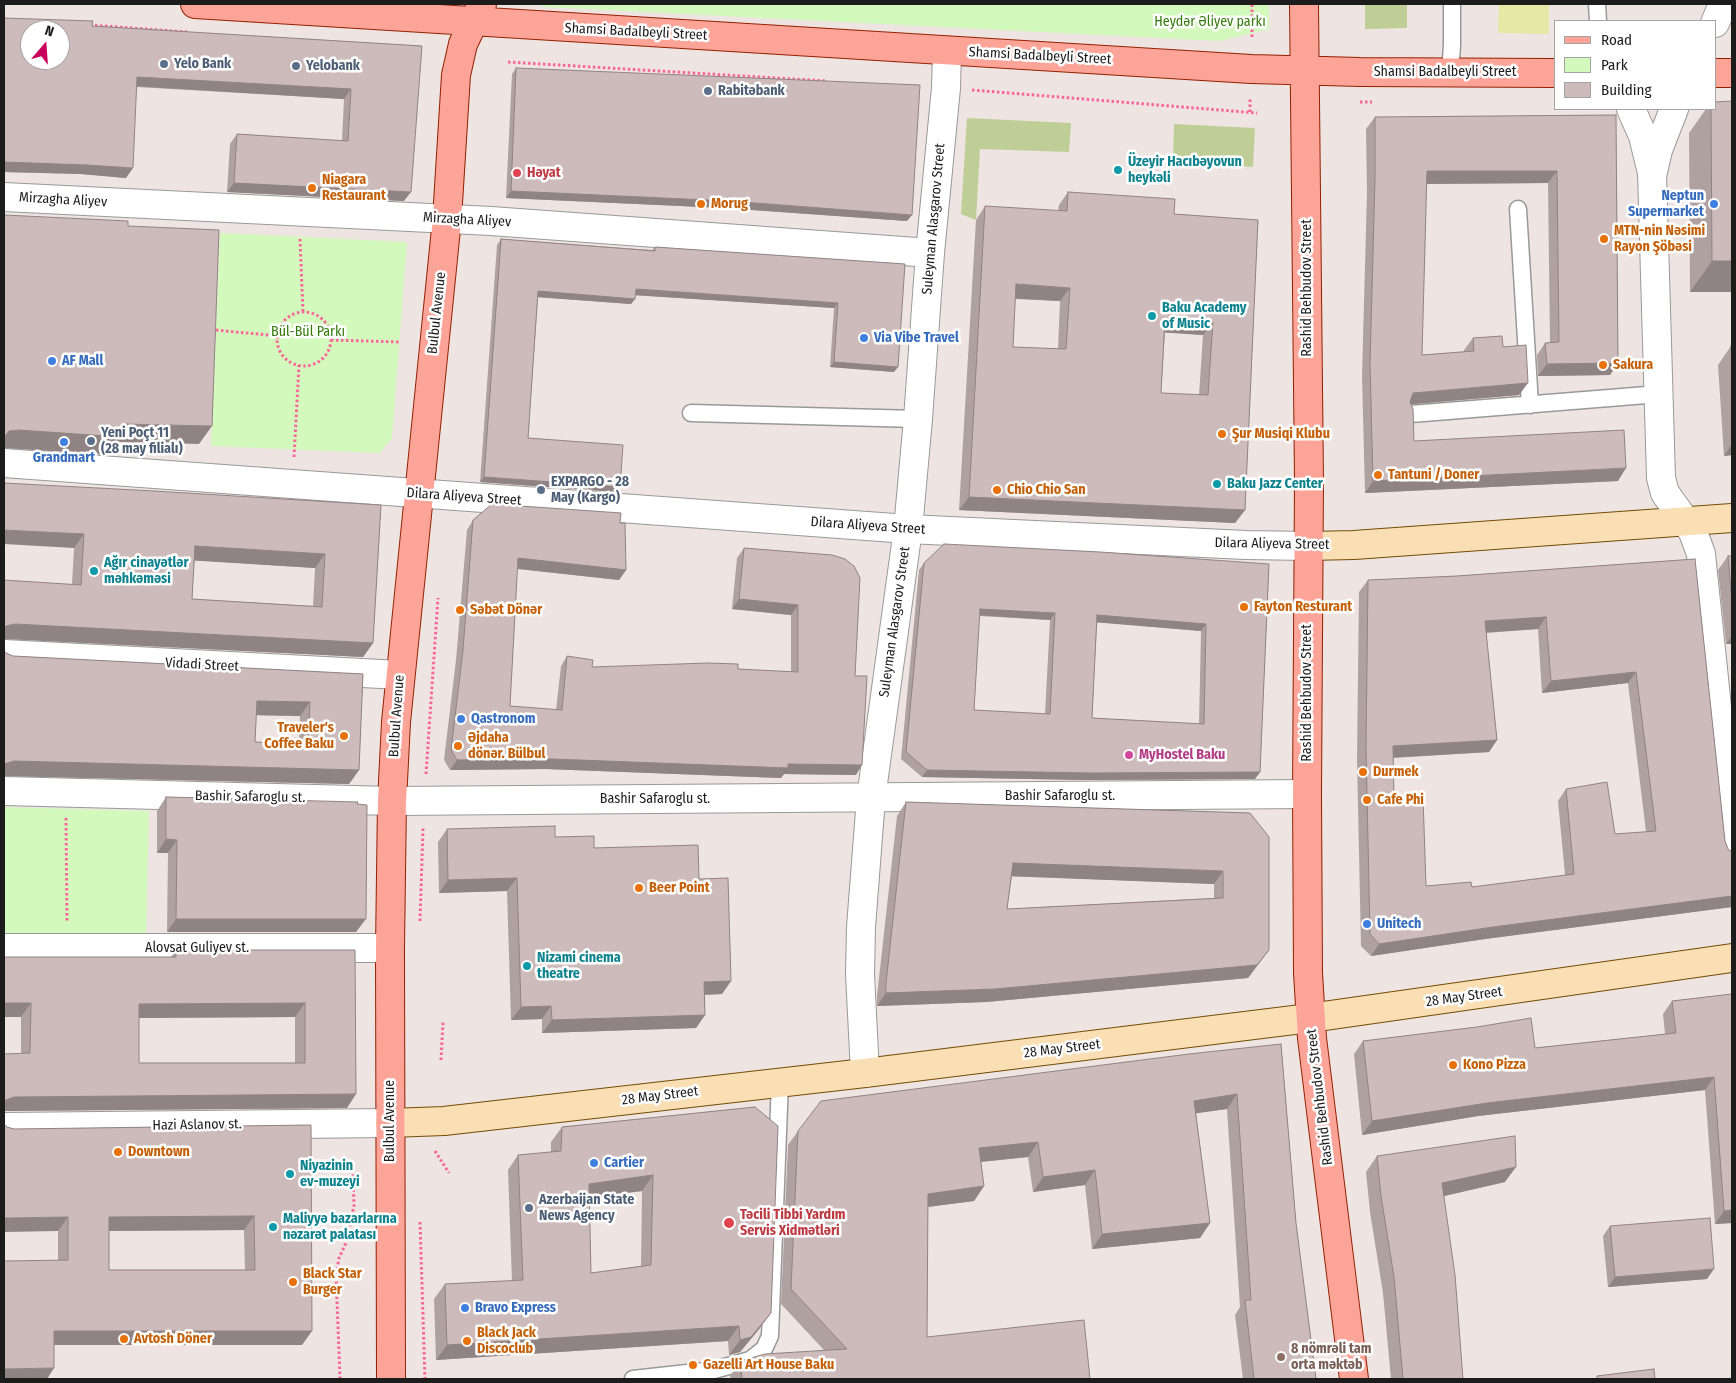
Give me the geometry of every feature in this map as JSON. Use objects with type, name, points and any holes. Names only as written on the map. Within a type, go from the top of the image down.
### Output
[{"type":"main road","name":"Shamsi Badalbeyli Street","points":[[195,4],[418,17],[478,12],[526,25],[1251,70],[1554,73]]},
{"type":"main road","name":"Rashid Behbudov Street","points":[[1304,4],[1308,546],[1308,973],[1310,1018],[1354,1379]]},
{"type":"main road","name":"Bulbul Avenue","points":[[391,1379],[390,948],[392,801],[400,675],[446,219],[456,75],[460,55],[478,12]]},
{"type":"main road","points":[[1716,73],[1732,73]]},
{"type":"main road","name":"Dilara Aliyeva Street","points":[[1308,546],[1354,545],[1732,518]]},
{"type":"main road","name":"28 May Street","points":[[390,1123],[444,1121],[865,1073],[1310,1018],[1732,958]]},
{"type":"street","points":[[1716,20],[1722,4]]},
{"type":"street","name":"Suleyman Alasgarov Street","points":[[865,1073],[860,974],[861,927],[871,798],[908,529],[930,253],[946,88],[947,50]]},
{"type":"street","points":[[1631,110],[1643,136],[1652,173],[1661,478],[1665,493],[1693,532],[1701,554],[1732,851]]},
{"type":"street","points":[[1652,173],[1658,150],[1674,110]]},
{"type":"street","name":"Mirzagha Aliyev","points":[[4,197],[446,219],[930,253]]},
{"type":"street","name":"Dilara Aliyeva Street","points":[[4,463],[908,529],[1308,546]]},
{"type":"street","name":"Vidadi Street","points":[[4,654],[400,675]]},
{"type":"street","name":"Bashir Safaroglu st.","points":[[4,791],[392,801],[1307,794]]},
{"type":"street","name":"Alovsat Guliyev st.","points":[[4,948],[390,948]]},
{"type":"street","name":"Hazi Aslanov st.","points":[[4,1127],[390,1123]]},
{"type":"lane","points":[[1450,72],[1452,4]]},
{"type":"lane","points":[[1597,4],[1598,20]]},
{"type":"lane","points":[[1518,210],[1530,405]]},
{"type":"lane","points":[[1411,414],[1659,394]]},
{"type":"lane","points":[[691,413],[918,419]]},
{"type":"lane","points":[[633,1379],[714,1370],[750,1360],[764,1349],[770,1336],[780,1082]]},
{"type":"path","points":[[1252,4],[1252,37]]},
{"type":"path","points":[[508,62],[829,81]]},
{"type":"path","points":[[946,88],[1257,113]]},
{"type":"path","points":[[1250,97],[1250,112]]},
{"type":"path","points":[[300,237],[303,312]]},
{"type":"path","points":[[303,312],[314,314],[323,320],[329,329],[331,340],[328,351],[321,360],[311,365],[299,365],[289,361],[281,353],[277,342],[278,331],[283,322],[292,314],[303,312]]},
{"type":"path","points":[[216,330],[278,336]]},
{"type":"path","points":[[331,340],[400,342]]},
{"type":"path","points":[[292,484],[299,365]]},
{"type":"path","points":[[426,780],[438,594]]},
{"type":"path","points":[[66,792],[67,948]]},
{"type":"path","points":[[441,1060],[443,1022]]},
{"type":"path","points":[[435,1151],[449,1173]]},
{"type":"path","points":[[340,1379],[336,1274],[339,1258],[346,1243],[354,1206],[353,1172]]},
{"type":"path","points":[[420,1220],[425,1379]]},
{"type":"green space","name":"Heydər Əliyev parkı","points":[[536,4],[1269,4],[1269,29],[1219,41],[545,7]]},
{"type":"green space","points":[[1365,4],[1407,4],[1407,28],[1365,29]]},
{"type":"green space","points":[[1499,4],[1549,4],[1549,34],[1498,33]]},
{"type":"green space","points":[[967,118],[1071,123],[1069,152],[980,149],[976,220],[961,214]]},
{"type":"green space","points":[[1174,124],[1255,128],[1253,167],[1173,162]]},
{"type":"green space","name":"Bül-Bül Parkı","points":[[220,233],[407,242],[392,438],[380,453],[211,446]]},
{"type":"green space","points":[[4,807],[149,811],[146,936],[4,933]]},
{"type":"building","points":[[4,18],[63,20],[20,20],[20,70],[70,70],[70,20],[93,21],[92,26],[422,46],[411,192],[234,183],[237,134],[348,141],[351,89],[137,77],[133,168],[4,162]]},
{"type":"building","points":[[516,68],[920,85],[912,215],[729,201],[511,191]]},
{"type":"building","points":[[1732,101],[1732,261],[1712,261],[1711,110],[1716,110],[1716,102]]},
{"type":"building","points":[[1616,115],[1618,363],[1547,364],[1545,343],[1559,342],[1557,171],[1427,171],[1422,355],[1474,351],[1473,338],[1502,336],[1503,347],[1526,345],[1528,383],[1413,393],[1410,402],[1413,409],[1414,441],[1624,430],[1626,468],[1373,481],[1370,363],[1375,117]]},
{"type":"building","points":[[1068,192],[1175,199],[1174,214],[1258,220],[1245,510],[969,497],[985,206],[1067,211]],"holes":[[[1016,284],[1070,288],[1066,349],[1013,347]],[[1165,318],[1213,321],[1208,395],[1161,393]]]},
{"type":"building","points":[[4,215],[128,221],[128,226],[219,230],[212,426],[122,424],[121,437],[18,430],[9,431],[4,437]]},
{"type":"building","points":[[501,239],[655,251],[655,247],[905,264],[898,367],[834,362],[838,303],[636,289],[635,299],[538,291],[528,438],[623,445],[620,487],[484,477]]},
{"type":"building","points":[[4,483],[381,505],[373,643],[15,624],[6,626],[4,629],[4,580],[81,585],[84,534],[4,530]],"holes":[[[195,546],[325,554],[322,607],[192,599]]]},
{"type":"building","points":[[492,504],[621,513],[620,523],[625,523],[626,570],[518,558],[510,706],[562,710],[567,656],[593,660],[592,667],[708,663],[738,664],[738,669],[798,672],[798,605],[739,599],[744,548],[832,555],[845,559],[854,566],[860,578],[855,676],[867,676],[862,765],[788,764],[788,768],[553,759],[457,760],[451,750],[463,650],[473,520]]},
{"type":"building","points":[[944,544],[1100,552],[1269,564],[1260,772],[1090,773],[927,770],[906,752],[924,563]],"holes":[[[980,609],[1055,613],[1050,714],[974,710]],[[1097,615],[1206,624],[1204,724],[1092,718]]]},
{"type":"building","points":[[1728,556],[1732,556],[1732,602]]},
{"type":"building","points":[[1695,559],[1725,841],[1728,849],[1732,852],[1732,896],[1379,944],[1370,934],[1366,747],[1368,580],[1457,576]],"holes":[[[1546,617],[1551,681],[1636,672],[1656,831],[1615,834],[1607,782],[1566,789],[1574,874],[1472,887],[1471,882],[1426,886],[1423,797],[1394,798],[1393,746],[1497,740],[1485,621]]]},
{"type":"building","points":[[4,651],[13,656],[363,674],[359,770],[14,761],[4,764]],"holes":[[[257,701],[310,702],[308,744],[255,742]]]},
{"type":"building","points":[[166,797],[358,802],[357,804],[367,805],[366,919],[176,919],[177,840],[166,839]]},
{"type":"building","points":[[906,802],[1250,813],[1269,837],[1269,950],[1257,965],[995,989],[886,993]],"holes":[[[1013,863],[1223,871],[1223,898],[1007,909]]]},
{"type":"building","points":[[555,826],[555,837],[594,836],[594,848],[698,845],[699,879],[728,878],[731,981],[704,982],[705,1015],[552,1020],[551,1006],[521,1007],[517,878],[448,880],[447,829]]},
{"type":"building","points":[[176,950],[355,950],[356,1094],[14,1097],[4,1102],[4,1054],[30,1053],[31,1003],[4,1003],[4,957],[176,957]],"holes":[[[305,1003],[305,1063],[139,1063],[139,1004]]]},
{"type":"building","points":[[1732,994],[1732,1210],[1724,1211],[1714,1077],[1487,1103],[1372,1121],[1363,1041],[1477,1027],[1531,1018],[1535,1048],[1676,1033],[1672,1001]]},
{"type":"building","points":[[1281,1044],[1296,1223],[1316,1379],[1254,1379],[1245,1300],[1251,1300],[1237,1094],[1194,1101],[1210,1223],[1102,1234],[1095,1170],[1043,1177],[1038,1142],[979,1148],[984,1186],[928,1194],[927,1337],[1084,1320],[1090,1379],[742,1379],[740,1361],[765,1354],[847,1349],[791,1289],[798,1131],[821,1101]]},
{"type":"building","points":[[755,1107],[778,1126],[771,1313],[751,1337],[740,1340],[739,1326],[447,1345],[445,1284],[523,1280],[518,1155],[561,1151],[562,1127]],"holes":[[[653,1175],[651,1265],[591,1273],[589,1184]]]},
{"type":"building","points":[[4,1124],[14,1129],[311,1125],[312,1331],[54,1331],[54,1368],[4,1369],[4,1261],[68,1260],[68,1217],[4,1218]],"holes":[[[254,1216],[255,1270],[109,1270],[109,1217]]]},
{"type":"building","points":[[1515,1136],[1516,1167],[1442,1183],[1455,1275],[1463,1379],[1403,1379],[1394,1277],[1381,1196],[1377,1156]]},
{"type":"building","points":[[1710,1218],[1714,1269],[1615,1277],[1610,1226]]},
{"type":"building","points":[[1654,1369],[1655,1379],[1597,1379],[1597,1376]]},
{"type":"place","name":"Yelo Bank","points":[[164,64]]},
{"type":"place","name":"Yelobank","points":[[296,66]]},
{"type":"place","name":"Rabitəbank","points":[[708,91]]},
{"type":"place","name":"Üzeyir Hacıbəyovun heykəli","points":[[1118,170]]},
{"type":"place","name":"Həyat","points":[[517,173]]},
{"type":"place","name":"Niagara Restaurant","points":[[312,188]]},
{"type":"place","name":"Morug","points":[[701,204]]},
{"type":"place","name":"Neptun Supermarket","points":[[1714,204]]},
{"type":"place","name":"MTN-nin Nəsimi Rayon Şöbəsi","points":[[1604,239]]},
{"type":"place","name":"Baku Academy of Music","points":[[1152,316]]},
{"type":"place","name":"Via Vibe Travel","points":[[864,338]]},
{"type":"place","name":"AF Mall","points":[[52,361]]},
{"type":"place","name":"Sakura","points":[[1603,365]]},
{"type":"place","name":"Şur Musiqi Klubu","points":[[1222,434]]},
{"type":"place","name":"Yeni Poçt 11 (28 may filialı)","points":[[91,441]]},
{"type":"place","name":"Grandmart","points":[[64,442]]},
{"type":"place","name":"Tantuni / Doner","points":[[1378,475]]},
{"type":"place","name":"Baku Jazz Center","points":[[1217,484]]},
{"type":"place","name":"EXPARGO - 28 May (Kargo)","points":[[541,490]]},
{"type":"place","name":"Chio Chio San","points":[[997,490]]},
{"type":"place","name":"Ağır cinayətlər məhkəməsi","points":[[94,571]]},
{"type":"place","name":"Fayton Resturant","points":[[1244,607]]},
{"type":"place","name":"Səbət Dönər","points":[[460,610]]},
{"type":"place","name":"Qastronom","points":[[461,719]]},
{"type":"place","name":"Traveler's Coffee Baku","points":[[344,736]]},
{"type":"place","name":"Əjdaha dönər. Bülbul","points":[[458,746]]},
{"type":"place","name":"MyHostel Baku","points":[[1129,755]]},
{"type":"place","name":"Durmek","points":[[1363,772]]},
{"type":"place","name":"Cafe Phi","points":[[1367,800]]},
{"type":"place","name":"Beer Point","points":[[639,888]]},
{"type":"place","name":"Unitech","points":[[1367,924]]},
{"type":"place","name":"Nizami cinema theatre","points":[[527,966]]},
{"type":"place","name":"Kono Pizza","points":[[1453,1065]]},
{"type":"place","name":"Downtown","points":[[118,1152]]},
{"type":"place","name":"Cartier","points":[[594,1163]]},
{"type":"place","name":"Niyazinin ev-muzeyi","points":[[290,1174]]},
{"type":"place","name":"Azerbaijan State News Agency","points":[[529,1208]]},
{"type":"place","name":"Təcili Tibbi Yardım Servis Xidmətləri","points":[[729,1223]]},
{"type":"place","name":"Maliyyə bazarlarına nəzarət palatası","points":[[273,1227]]},
{"type":"place","name":"Black Star Burger","points":[[293,1282]]},
{"type":"place","name":"Bravo Express","points":[[465,1308]]},
{"type":"place","name":"Avtosh Döner","points":[[124,1339]]},
{"type":"place","name":"Black Jack Discoclub","points":[[467,1341]]},
{"type":"place","name":"8 nömrəli tam orta məktəb","points":[[1281,1357]]},
{"type":"place","name":"Gazelli Art House Baku","points":[[693,1365]]}]
